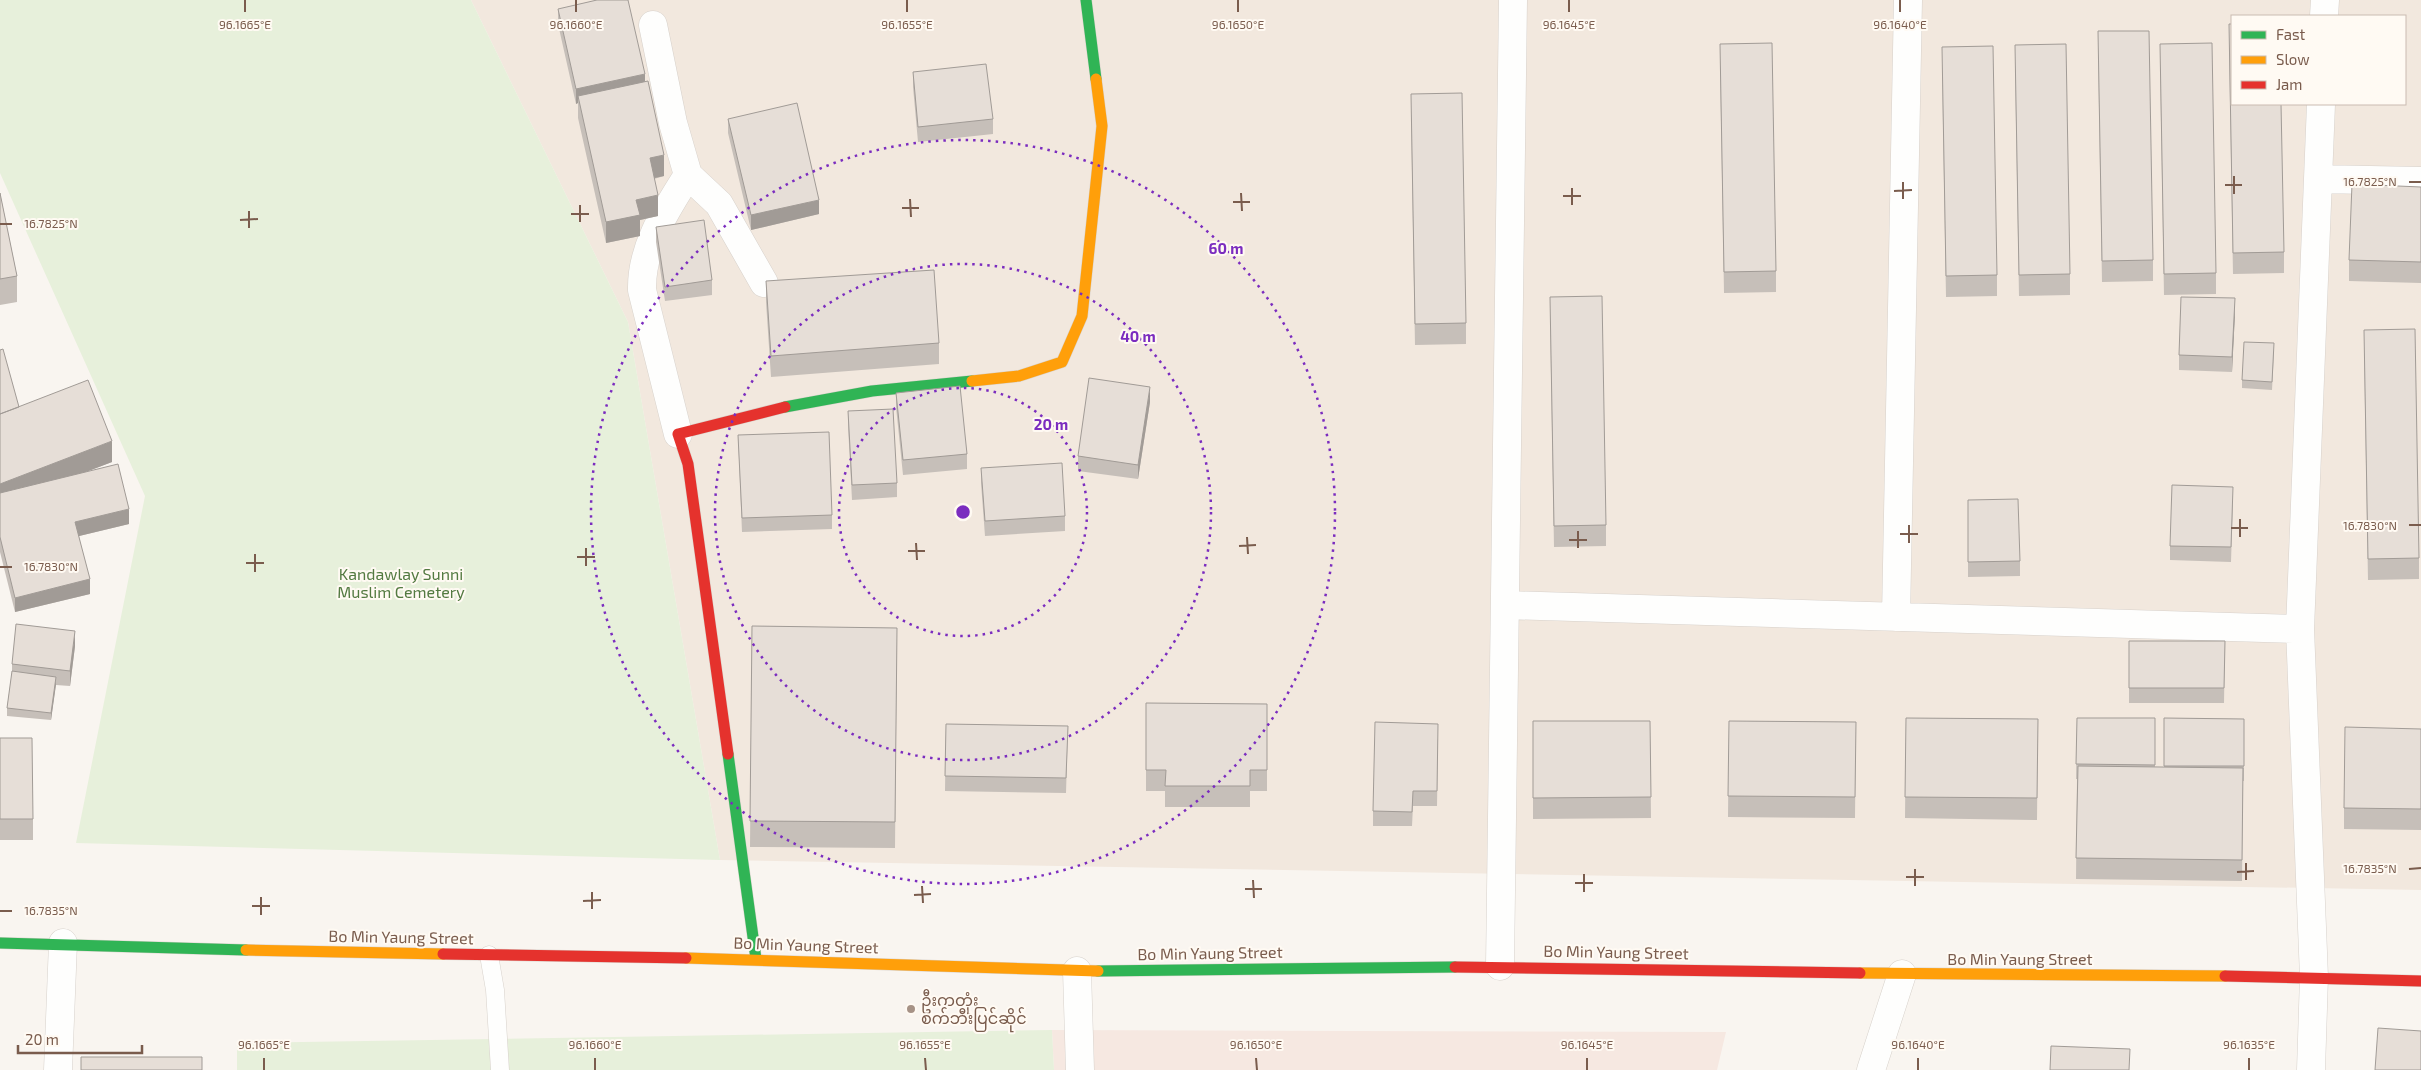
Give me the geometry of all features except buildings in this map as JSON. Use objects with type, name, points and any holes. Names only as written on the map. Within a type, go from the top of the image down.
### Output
[{"type":"main road","points":[[756,959],[688,464],[678,434],[761,412],[872,391],[1020,376],[1062,362],[1082,316],[1102,126],[1086,0]]},
{"type":"main road","name":"Bo Min Yaung Street","points":[[0,943],[63,943],[489,955],[756,959],[1077,971],[1500,966],[2421,981]]},
{"type":"street","points":[[1500,966],[1513,0]]},
{"type":"street","points":[[1896,617],[1908,0]]},
{"type":"street","points":[[2324,15],[2325,0]]},
{"type":"street","points":[[653,25],[673,123],[688,175],[719,204],[764,283]]},
{"type":"street","points":[[2312,1070],[2314,978],[2300,629],[2321,105]]},
{"type":"street","points":[[678,434],[642,290],[642,273],[653,237],[688,175]]},
{"type":"street","points":[[2318,178],[2421,181]]},
{"type":"street","points":[[1504,605],[2300,629]]},
{"type":"street","points":[[58,1070],[63,943]]},
{"type":"street","points":[[1077,971],[1080,1070]]},
{"type":"street","points":[[1871,1070],[1902,974]]},
{"type":"lane","points":[[489,955],[495,990],[500,1070]]},
{"type":"shaded area","points":[[471,0],[2421,0],[2421,890],[720,860],[628,322]]},
{"type":"shaded area","points":[[1052,1030],[1726,1032],[1717,1070],[1054,1070]]},
{"type":"green space","name":"Kandawlay Sunni Muslim Cemetery","points":[[0,0],[471,0],[628,322],[720,860],[76,843],[145,496],[0,173]]},
{"type":"green space","points":[[1052,1030],[1054,1070],[237,1070],[237,1043]]},
{"type":"traffic: fast","points":[[1086,0],[1096,79]]},
{"type":"traffic: fast","points":[[785,407],[872,391],[972,381]]},
{"type":"traffic: fast","points":[[728,754],[756,959]]},
{"type":"traffic: fast","points":[[0,943],[246,950]]},
{"type":"traffic: fast","points":[[1098,971],[1455,967]]},
{"type":"traffic: slow","points":[[972,381],[1019,376],[1062,362],[1082,316],[1102,126],[1096,79]]},
{"type":"traffic: slow","points":[[246,950],[443,954]]},
{"type":"traffic: slow","points":[[686,958],[1098,971]]},
{"type":"traffic: slow","points":[[1860,973],[2225,976]]},
{"type":"traffic: jam","points":[[728,754],[688,464],[678,434],[785,407]]},
{"type":"traffic: jam","points":[[443,954],[686,958]]},
{"type":"traffic: jam","points":[[1455,967],[1860,973]]},
{"type":"traffic: jam","points":[[2225,976],[2421,981]]},
{"type":"place","name":"ဦးကတုံး စက်ဘီးပြင်ဆိုင်","points":[[911,1009]]}]
